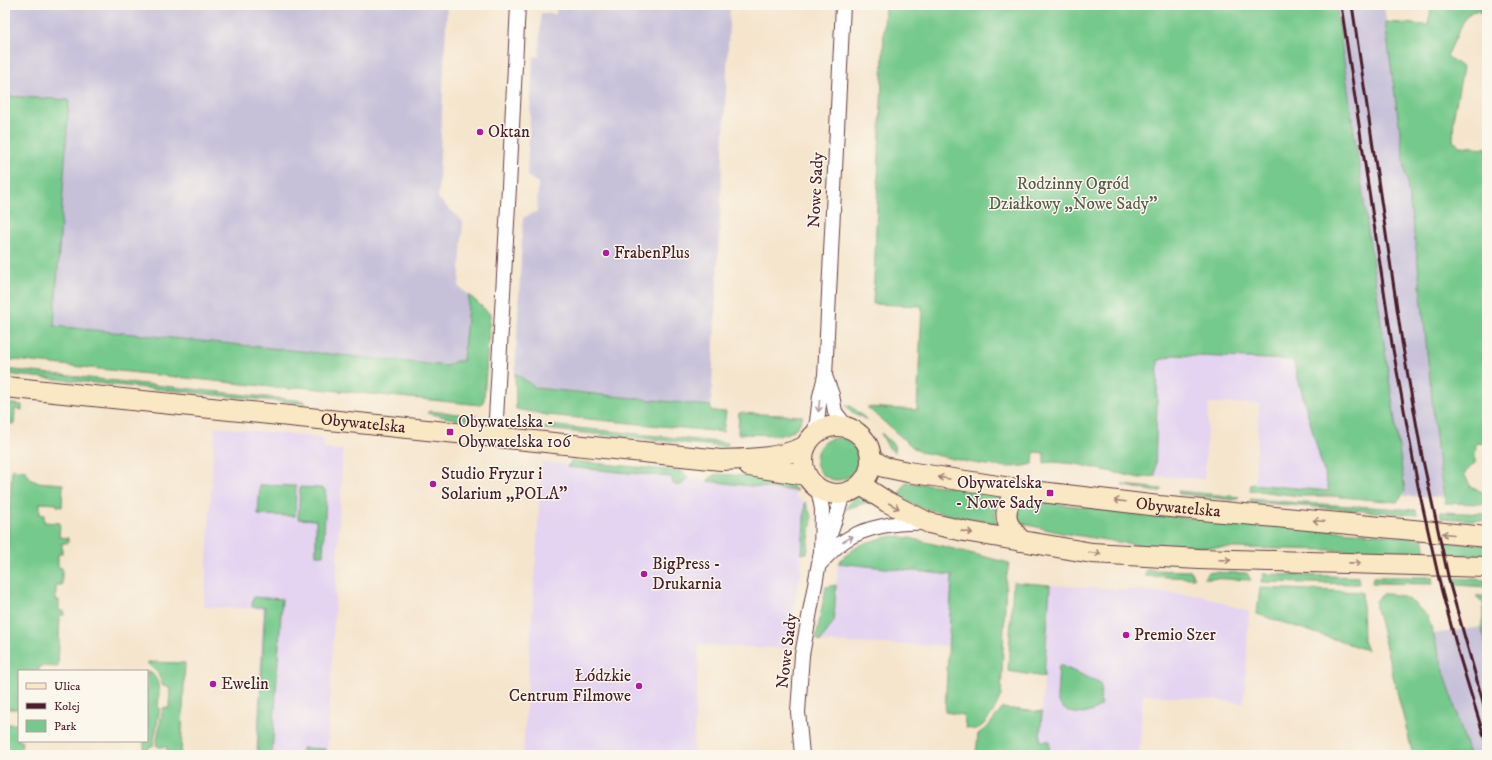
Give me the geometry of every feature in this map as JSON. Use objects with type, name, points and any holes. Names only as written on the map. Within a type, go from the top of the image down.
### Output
[{"type":"main road","name":"Obywatelska","points":[[5,387],[722,460],[812,482]]},
{"type":"main road","points":[[830,426],[850,428],[866,441],[872,460],[870,470],[866,479],[861,485],[851,492],[843,495],[833,494],[812,482],[803,466],[803,456],[809,441],[821,430],[830,426]]},
{"type":"main road","name":"Obywatelska","points":[[722,460],[782,455],[809,441]]},
{"type":"main road","name":"Obywatelska","points":[[872,460],[884,467],[908,472],[1024,490],[1159,506],[1487,537]]},
{"type":"main road","points":[[861,485],[887,502],[929,523],[964,531],[1092,553],[1213,560],[1487,567]]},
{"type":"main road","points":[[1021,541],[1010,527],[1007,512],[1012,497],[1018,492],[1024,490]]},
{"type":"street","points":[[495,436],[518,5]]},
{"type":"street","name":"Nowe Sady","points":[[809,441],[817,422],[820,396],[825,376],[843,5]]},
{"type":"street","name":"Nowe Sady","points":[[825,376],[832,395],[835,412],[850,428]]},
{"type":"street","name":"Nowe Sady","points":[[802,755],[798,712],[802,655],[820,558],[822,509],[812,482]]},
{"type":"street","name":"Nowe Sady","points":[[820,558],[828,541],[843,495]]},
{"type":"street","points":[[820,558],[845,540],[871,529],[898,523],[929,523]]},
{"type":"shaded area","points":[[5,5],[447,5],[438,198],[463,222],[459,287],[469,295],[463,361],[456,361],[447,366],[54,326],[68,100],[5,96]]},
{"type":"shaded area","points":[[556,5],[730,5],[711,406],[536,388],[515,373],[523,218],[537,211],[538,183],[527,176],[533,57],[539,56],[541,13],[556,14]]},
{"type":"shaded area","points":[[1279,5],[1384,5],[1417,256],[1443,497],[1404,496],[1380,362]]},
{"type":"shaded area","points":[[1173,355],[1293,360],[1329,491],[1255,484],[1259,404],[1209,403],[1204,479],[1155,476],[1158,361]]},
{"type":"shaded area","points":[[215,427],[323,438],[324,449],[343,450],[327,755],[256,755],[263,609],[204,607]]},
{"type":"shaded area","points":[[542,462],[795,491],[795,497],[805,502],[801,570],[789,633],[789,649],[699,645],[693,755],[523,755]]},
{"type":"shaded area","points":[[838,563],[952,575],[948,646],[820,642],[834,621]]},
{"type":"shaded area","points":[[1050,585],[1203,596],[1249,612],[1244,703],[1143,694],[1139,755],[1039,755]]},
{"type":"shaded area","points":[[1481,627],[1487,646],[1487,755],[1469,755],[1433,634]]},
{"type":"green space","name":"Rodzinny Ogród Działkowy „Nowe Sady”","points":[[885,5],[1336,5],[1405,491],[1397,502],[1331,496],[1300,496],[1250,490],[1251,484],[1329,491],[1293,360],[1173,355],[1158,361],[1155,476],[1140,478],[1076,464],[1053,462],[1044,463],[1044,453],[1034,452],[1033,464],[1007,467],[978,464],[921,452],[915,449],[867,407],[917,410],[922,306],[873,304]]},
{"type":"green space","points":[[1432,5],[1487,5],[1487,13],[1473,11],[1466,16],[1447,56],[1463,68],[1454,114],[1453,141],[1460,146],[1487,148],[1487,444],[1476,443],[1475,463],[1464,474],[1471,487],[1487,494],[1487,504],[1445,503],[1439,466],[1417,256],[1385,22],[1428,25]]},
{"type":"green space","points":[[5,96],[69,100],[54,326],[447,366],[456,361],[463,361],[469,295],[490,314],[484,400],[481,405],[299,387],[290,389],[5,359]]},
{"type":"green space","points":[[5,369],[303,401],[305,404],[5,374]]},
{"type":"green space","points":[[515,373],[536,388],[711,406],[711,411],[726,412],[723,432],[547,415],[516,409]]},
{"type":"green space","points":[[5,403],[22,405],[22,410],[15,409],[14,424],[5,423]]},
{"type":"green space","points":[[846,405],[851,406],[867,420],[852,412]]},
{"type":"green space","points":[[430,411],[476,416],[459,419],[427,413]]},
{"type":"green space","points":[[739,413],[803,416],[796,428],[783,435],[738,434]]},
{"type":"green space","points":[[547,425],[728,443],[726,447],[544,429]]},
{"type":"green space","points":[[881,433],[894,445],[895,453],[888,447]]},
{"type":"green space","points":[[833,438],[841,438],[849,441],[855,447],[858,459],[855,471],[849,477],[841,480],[833,480],[825,477],[819,471],[816,463],[816,455],[819,447],[825,441]]},
{"type":"green space","points":[[572,461],[681,471],[688,477],[682,484],[678,485],[673,484],[672,477],[567,467]]},
{"type":"green space","points":[[12,469],[26,471],[31,480],[37,482],[63,484],[62,507],[57,506],[57,504],[40,503],[40,514],[44,515],[44,522],[60,523],[59,537],[68,538],[68,543],[62,543],[62,554],[58,554],[58,567],[62,568],[62,585],[56,585],[56,600],[59,600],[59,611],[64,611],[64,615],[60,615],[58,667],[40,666],[39,670],[18,670],[18,709],[5,709],[5,581]]},
{"type":"green space","points":[[719,474],[780,479],[797,490],[707,481],[714,475]]},
{"type":"green space","points":[[906,482],[998,492],[1000,495],[995,512],[997,524],[945,514],[906,501],[898,496]]},
{"type":"green space","points":[[260,485],[296,486],[295,516],[258,515]]},
{"type":"green space","points":[[1122,485],[1162,489],[1161,491],[1155,492]]},
{"type":"green space","points":[[300,487],[321,488],[325,490],[323,555],[316,555],[316,520],[298,519]]},
{"type":"green space","points":[[1178,491],[1239,497],[1233,500],[1179,494]]},
{"type":"green space","points":[[858,494],[874,500],[846,509],[853,498]]},
{"type":"green space","points":[[1250,499],[1416,510],[1417,515],[1252,502]]},
{"type":"green space","points":[[1029,501],[1189,518],[1423,538],[1426,552],[1143,546],[1062,533],[1024,524],[1016,518],[1016,509],[1023,502]]},
{"type":"green space","points":[[805,502],[812,518],[807,553],[802,554]]},
{"type":"green space","points":[[1440,512],[1487,514],[1487,521],[1441,518]]},
{"type":"green space","points":[[893,536],[910,538],[1009,563],[1006,581],[1001,695],[988,720],[976,729],[966,728],[963,715],[945,712],[952,575],[838,563],[848,553],[859,546],[870,541]]},
{"type":"green space","points":[[1445,541],[1487,545],[1487,556],[1448,554]]},
{"type":"green space","points":[[1146,570],[1191,571],[1194,578],[1145,576]]},
{"type":"green space","points":[[1208,572],[1247,573],[1251,580],[1204,578]]},
{"type":"green space","points":[[1263,574],[1358,577],[1359,584],[1261,582]]},
{"type":"green space","points":[[1373,577],[1432,577],[1433,584],[1372,583]]},
{"type":"green space","points":[[1454,578],[1487,580],[1487,587],[1456,585]]},
{"type":"green space","points":[[1013,582],[1050,585],[1044,677],[1008,671]]},
{"type":"green space","points":[[836,585],[834,621],[820,642],[816,638],[826,587]]},
{"type":"green space","points":[[1260,588],[1362,592],[1363,641],[1367,650],[1257,614]]},
{"type":"green space","points":[[1382,594],[1397,595],[1408,599],[1428,617],[1469,755],[1413,755],[1376,608],[1376,601]]},
{"type":"green space","points":[[1476,596],[1487,596],[1487,646],[1481,627],[1484,612],[1483,603]]},
{"type":"green space","points":[[253,597],[282,599],[272,755],[257,755],[265,607],[252,607]]},
{"type":"green space","points":[[148,662],[185,663],[181,755],[161,755],[167,754],[167,747],[159,747],[156,745],[163,708],[169,708],[170,687],[163,686],[158,674],[148,664]]},
{"type":"green space","points":[[1059,665],[1099,682],[1101,686],[1100,706],[1095,710],[1083,713],[1069,712],[1064,709],[1057,698]]},
{"type":"green space","points":[[148,671],[152,673],[157,682],[159,692],[158,708],[160,708],[153,746],[149,747],[148,750],[144,750],[144,742],[148,742]]},
{"type":"green space","points":[[1002,708],[1042,712],[1040,741],[1050,741],[1049,755],[976,755],[978,734],[988,727]]},
{"type":"green space","points":[[5,724],[18,724],[18,742],[22,742],[21,755],[5,755]]},
{"type":"green space","points":[[302,748],[325,749],[325,755],[302,755]]},
{"type":"railway","points":[[1341,5],[1392,344],[1418,486],[1441,588],[1459,655],[1487,746]]},
{"type":"railway","points":[[1352,5],[1402,342],[1422,456],[1450,585],[1487,716]]},
{"type":"place","name":"Oktan","points":[[480,132]]},
{"type":"place","name":"FrabenPlus","points":[[606,253]]},
{"type":"place","name":"Obywatelska - Obywatelska 106","points":[[450,432]]},
{"type":"place","name":"Studio Fryzur i Solarium „POLA”","points":[[433,484]]},
{"type":"place","name":"Obywatelska - Nowe Sady","points":[[1050,493]]},
{"type":"place","name":"BigPress - Drukarnia","points":[[644,574]]},
{"type":"place","name":"Premio Szer","points":[[1126,635]]},
{"type":"place","name":"Ewelin","points":[[213,684]]},
{"type":"place","name":"Łódzkie Centrum Filmowe","points":[[639,686]]}]
